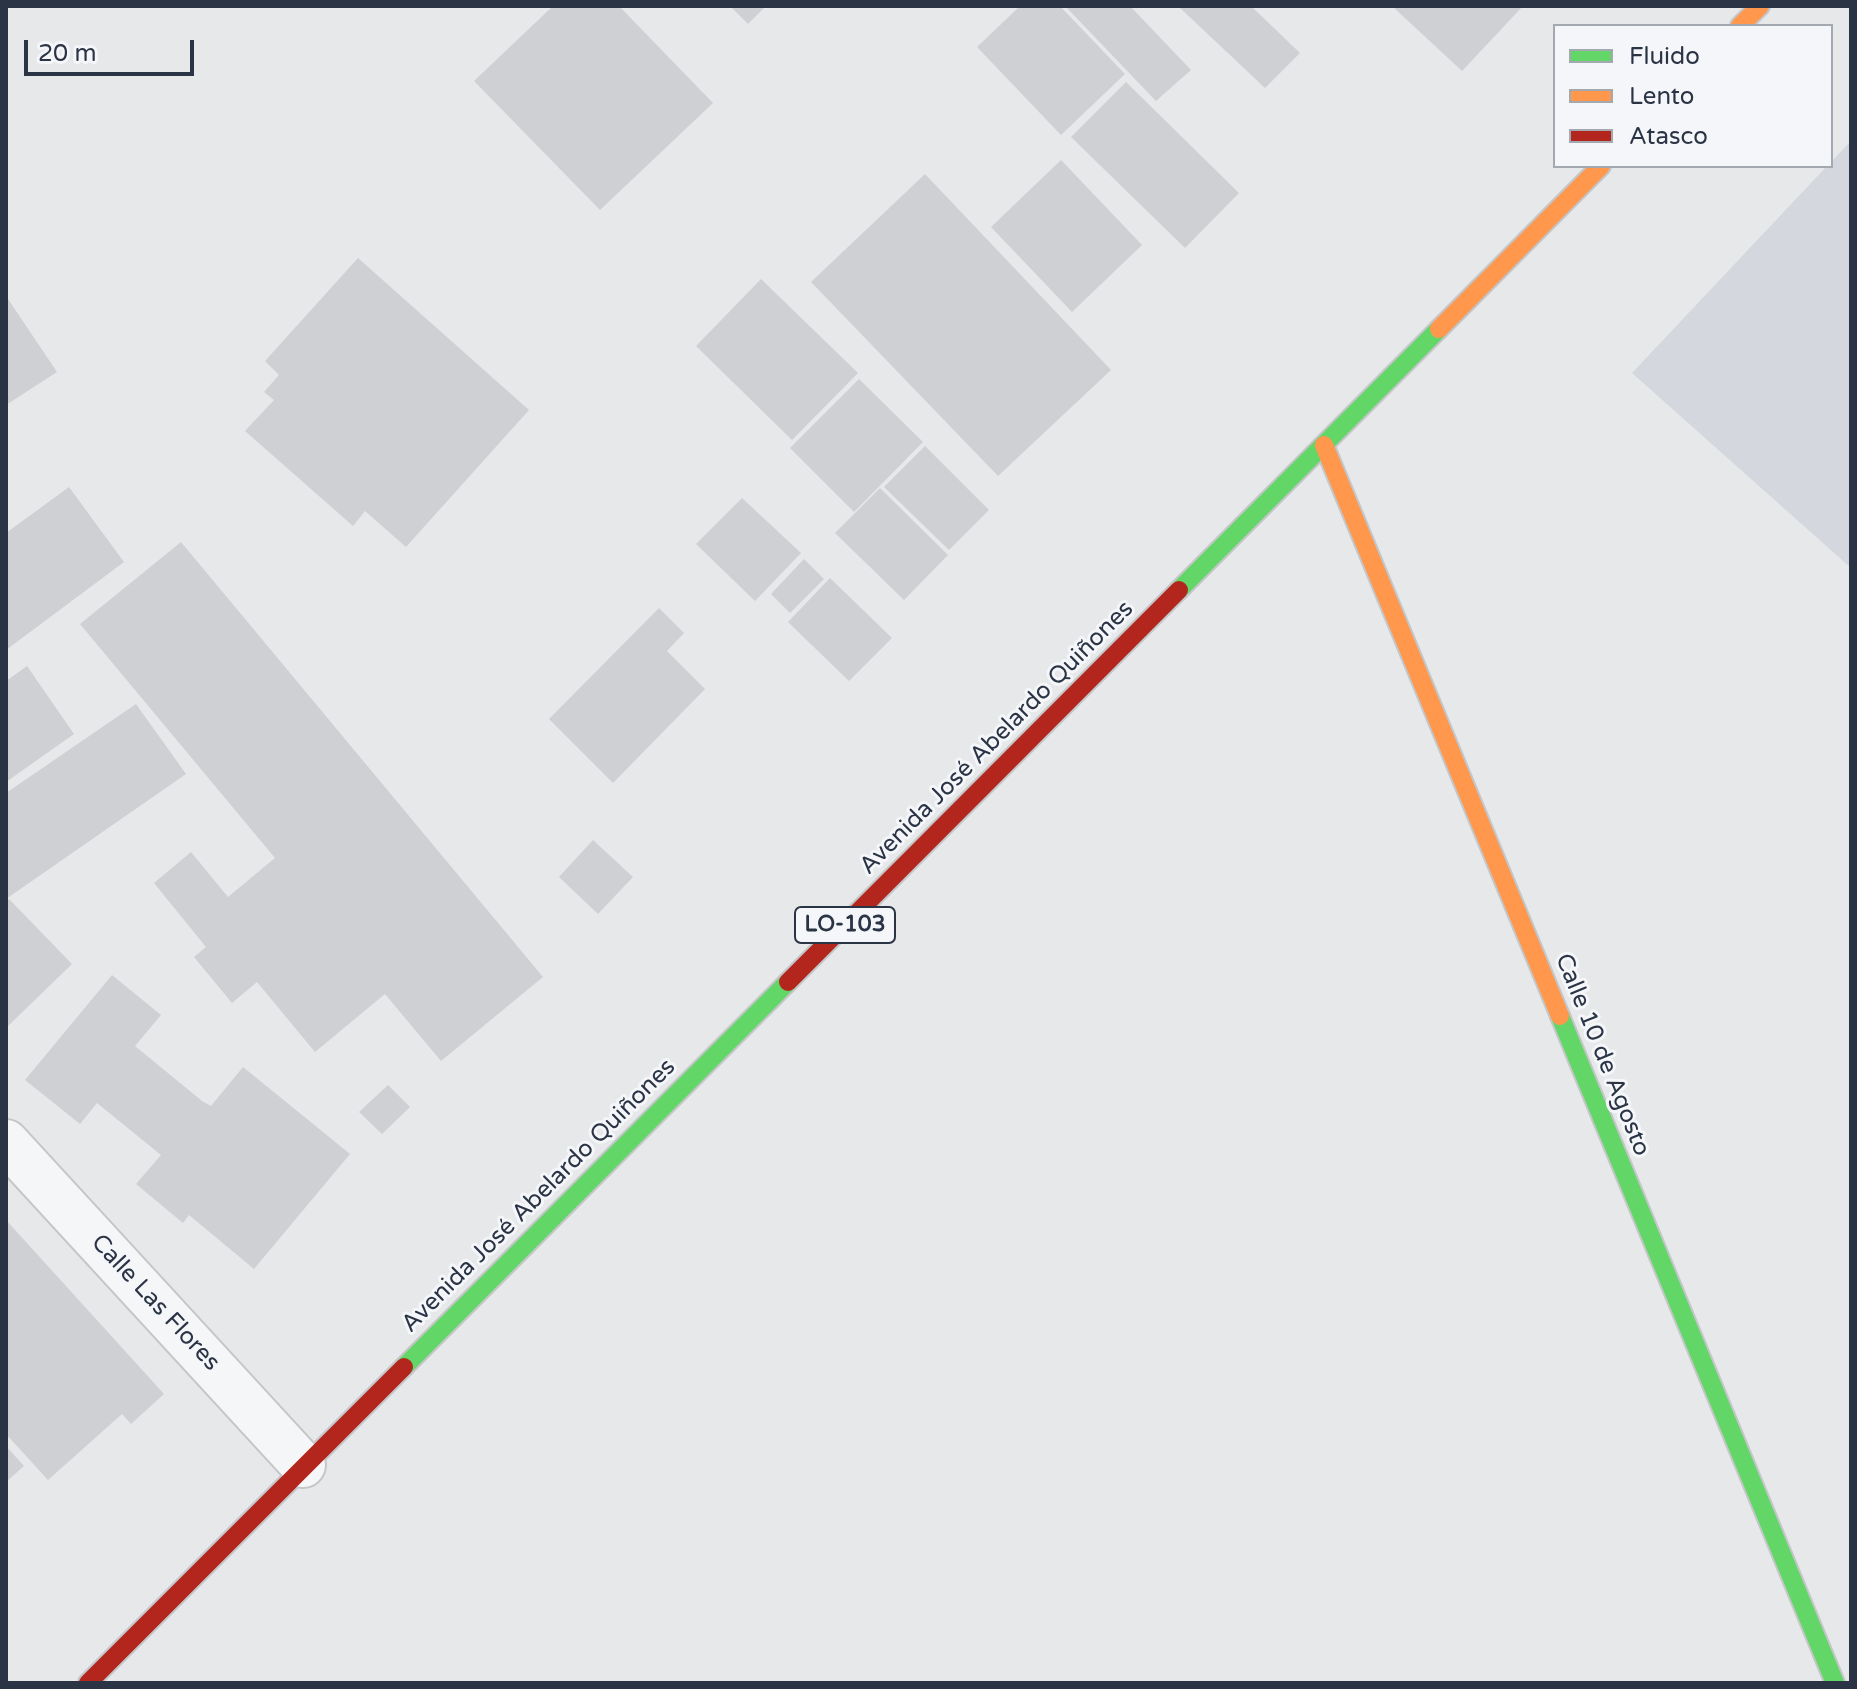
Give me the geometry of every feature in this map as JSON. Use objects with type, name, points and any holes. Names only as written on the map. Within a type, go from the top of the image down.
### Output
[{"type":"main road","points":[[1742,24],[1760,6]]},
{"type":"main road","name":"Avenida José Abelardo Quiñones","points":[[88,1683],[1599,168]]},
{"type":"main road","name":"Calle 10 de Agosto","points":[[1324,445],[1835,1683]]},
{"type":"street","name":"Calle Las Flores","points":[[6,1142],[303,1465]]},
{"type":"shaded area","points":[[1851,141],[1851,568],[1632,373],[1825,168],[1833,168],[1833,160]]},
{"type":"building","points":[[553,6],[619,6],[713,103],[600,210],[474,81]]},
{"type":"building","points":[[730,6],[766,6],[748,24]]},
{"type":"building","points":[[1020,6],[1060,6],[1125,74],[1061,135],[977,47]]},
{"type":"building","points":[[1065,6],[1130,6],[1191,70],[1156,101]]},
{"type":"building","points":[[1178,6],[1251,6],[1300,53],[1265,88]]},
{"type":"building","points":[[1392,6],[1523,6],[1462,71]]},
{"type":"building","points":[[1126,82],[1239,193],[1185,248],[1071,137]]},
{"type":"building","points":[[1061,160],[1142,245],[1072,312],[991,227]]},
{"type":"building","points":[[925,174],[1111,370],[998,476],[811,282]]},
{"type":"building","points":[[358,258],[529,410],[406,547],[365,511],[353,526],[245,431],[274,400],[264,392],[279,375],[265,361]]},
{"type":"building","points":[[761,279],[858,373],[792,440],[696,346]]},
{"type":"building","points":[[6,296],[57,372],[6,405]]},
{"type":"building","points":[[859,379],[923,442],[854,512],[790,448]]},
{"type":"building","points":[[925,446],[989,510],[949,550],[884,487]]},
{"type":"building","points":[[69,487],[124,562],[6,650],[6,533]]},
{"type":"building","points":[[880,488],[948,555],[904,600],[835,533]]},
{"type":"building","points":[[742,498],[801,553],[755,601],[696,544]]},
{"type":"building","points":[[181,542],[543,977],[441,1061],[385,994],[315,1052],[257,982],[232,1003],[194,957],[206,947],[154,883],[191,852],[228,897],[275,858],[80,624]]},
{"type":"building","points":[[804,559],[824,579],[790,613],[771,594]]},
{"type":"building","points":[[830,578],[892,638],[849,681],[788,622]]},
{"type":"building","points":[[659,608],[684,633],[667,651],[705,689],[613,783],[549,719]]},
{"type":"building","points":[[27,666],[74,734],[6,782],[6,681]]},
{"type":"building","points":[[136,704],[186,774],[6,899],[6,793]]},
{"type":"building","points":[[593,840],[633,877],[598,914],[559,877]]},
{"type":"building","points":[[9,899],[72,964],[6,1028],[6,902]]},
{"type":"building","points":[[112,975],[161,1015],[135,1046],[202,1101],[211,1106],[243,1067],[350,1154],[254,1269],[189,1215],[183,1223],[136,1184],[161,1155],[97,1103],[80,1124],[25,1080]]},
{"type":"building","points":[[388,1085],[410,1107],[382,1134],[359,1112]]},
{"type":"building","points":[[6,1220],[164,1394],[131,1424],[122,1414],[48,1480],[6,1434]]},
{"type":"building","points":[[6,1446],[24,1466],[6,1482]]},
{"type":"traffic: fast","points":[[1179,590],[1439,329]]},
{"type":"traffic: fast","points":[[404,1367],[788,982]]},
{"type":"traffic: fast","points":[[1560,1016],[1835,1683]]},
{"type":"traffic: slow","points":[[1742,24],[1760,6]]},
{"type":"traffic: slow","points":[[1439,329],[1599,168]]},
{"type":"traffic: slow","points":[[1324,445],[1560,1016]]},
{"type":"traffic: jam","points":[[788,982],[1179,590]]},
{"type":"traffic: jam","points":[[88,1683],[404,1367]]}]
